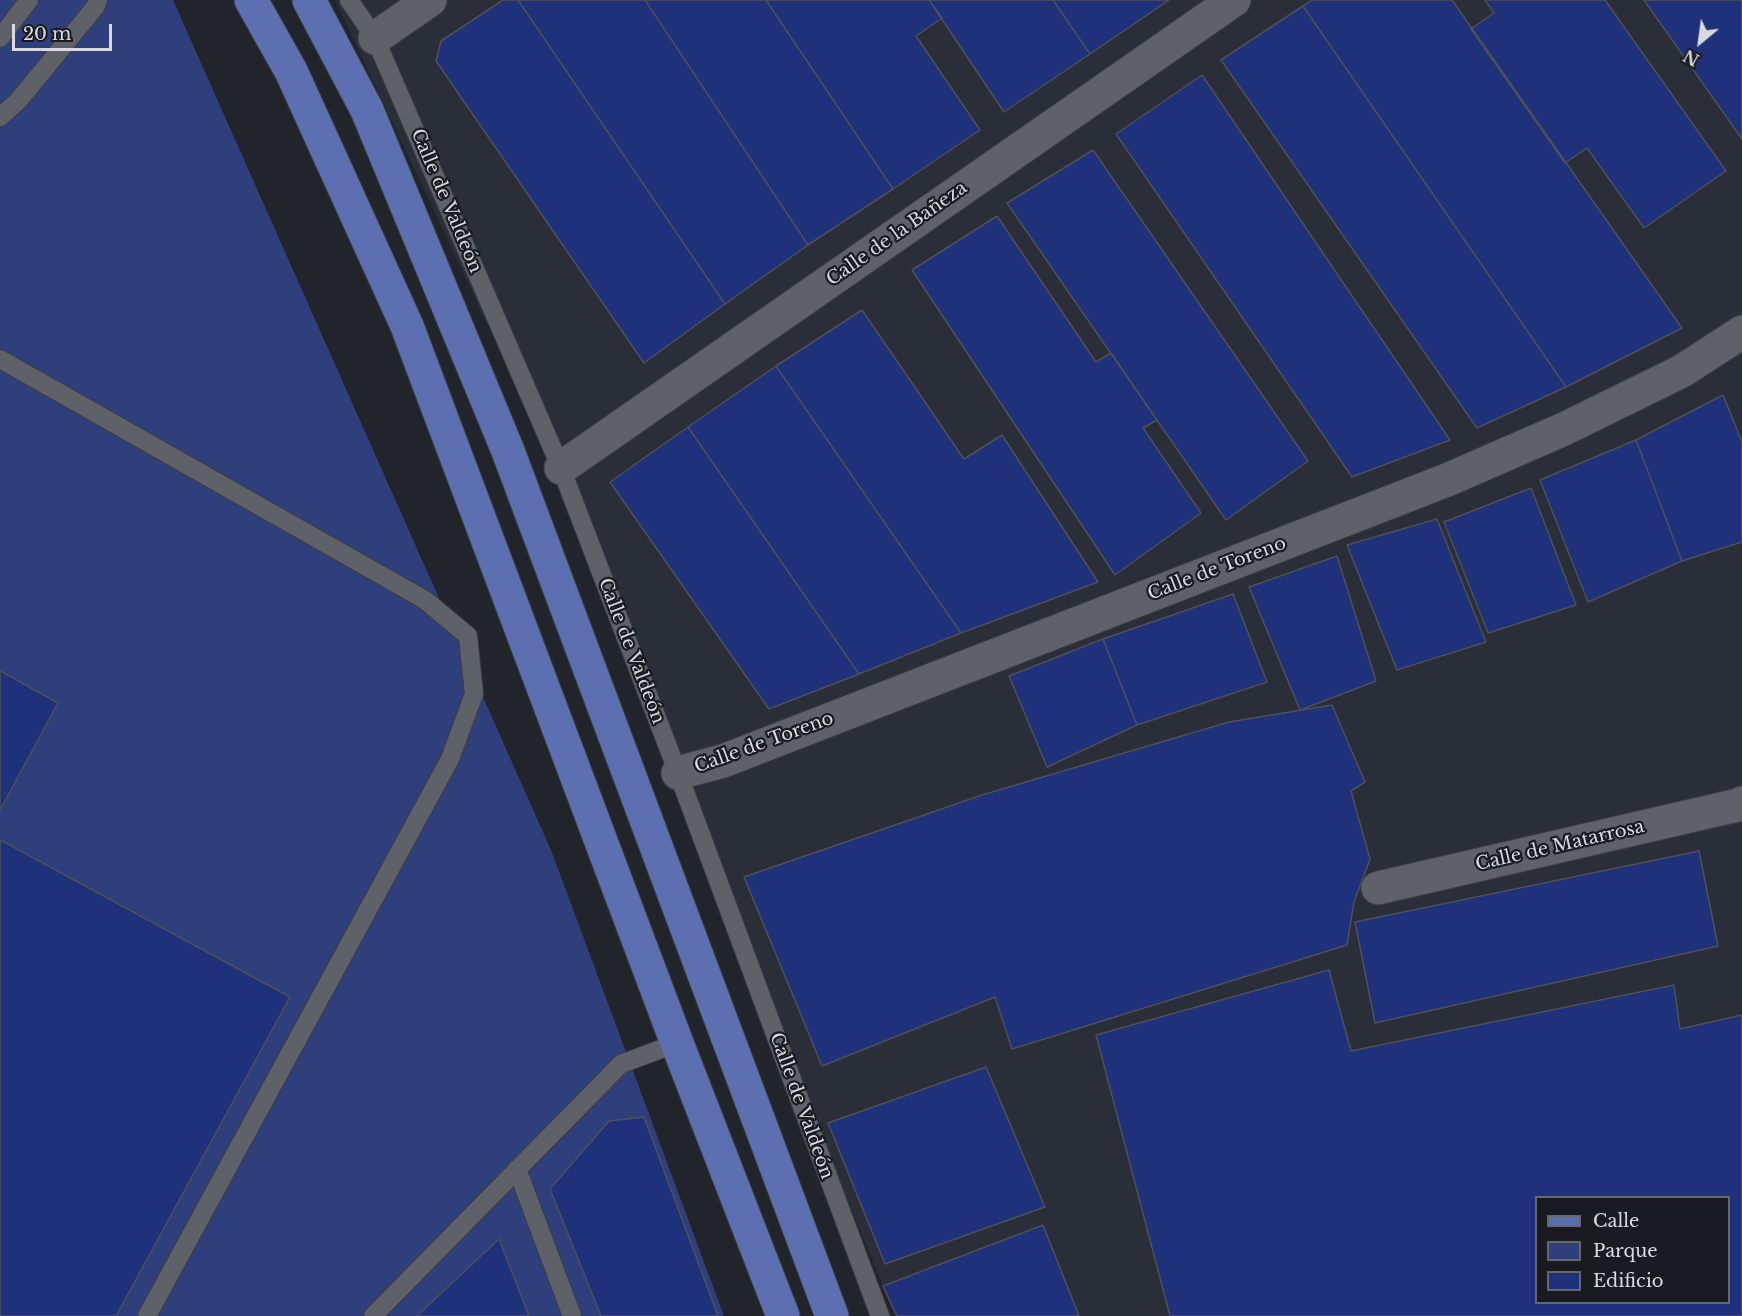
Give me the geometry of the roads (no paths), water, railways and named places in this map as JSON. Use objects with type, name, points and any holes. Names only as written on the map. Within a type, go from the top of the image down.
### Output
[{"type":"main road","points":[[251,0],[291,71],[406,326],[677,1043],[783,1316]]},
{"type":"main road","points":[[309,0],[367,110],[508,451],[832,1316]]},
{"type":"street","points":[[375,38],[430,0]]},
{"type":"street","name":"Calle de la Bañeza","points":[[561,468],[1234,0]]},
{"type":"street","name":"Calle de Toreno","points":[[678,773],[723,760],[1447,480],[1564,429],[1682,371],[1742,332]]},
{"type":"street","name":"Calle de Matarrosa","points":[[1378,888],[1742,803]]},
{"type":"lane","points":[[0,38],[29,0]]},
{"type":"lane","points":[[0,117],[18,101],[96,6],[98,0]]},
{"type":"lane","name":"Calle de Valdeón","points":[[349,0],[375,38],[561,468],[678,773],[879,1316]]},
{"type":"lane","points":[[0,359],[425,600],[468,636],[474,694],[450,759],[147,1316]]},
{"type":"lane","points":[[373,1316],[621,1064],[677,1043]]},
{"type":"lane","points":[[517,1169],[572,1316]]}]
